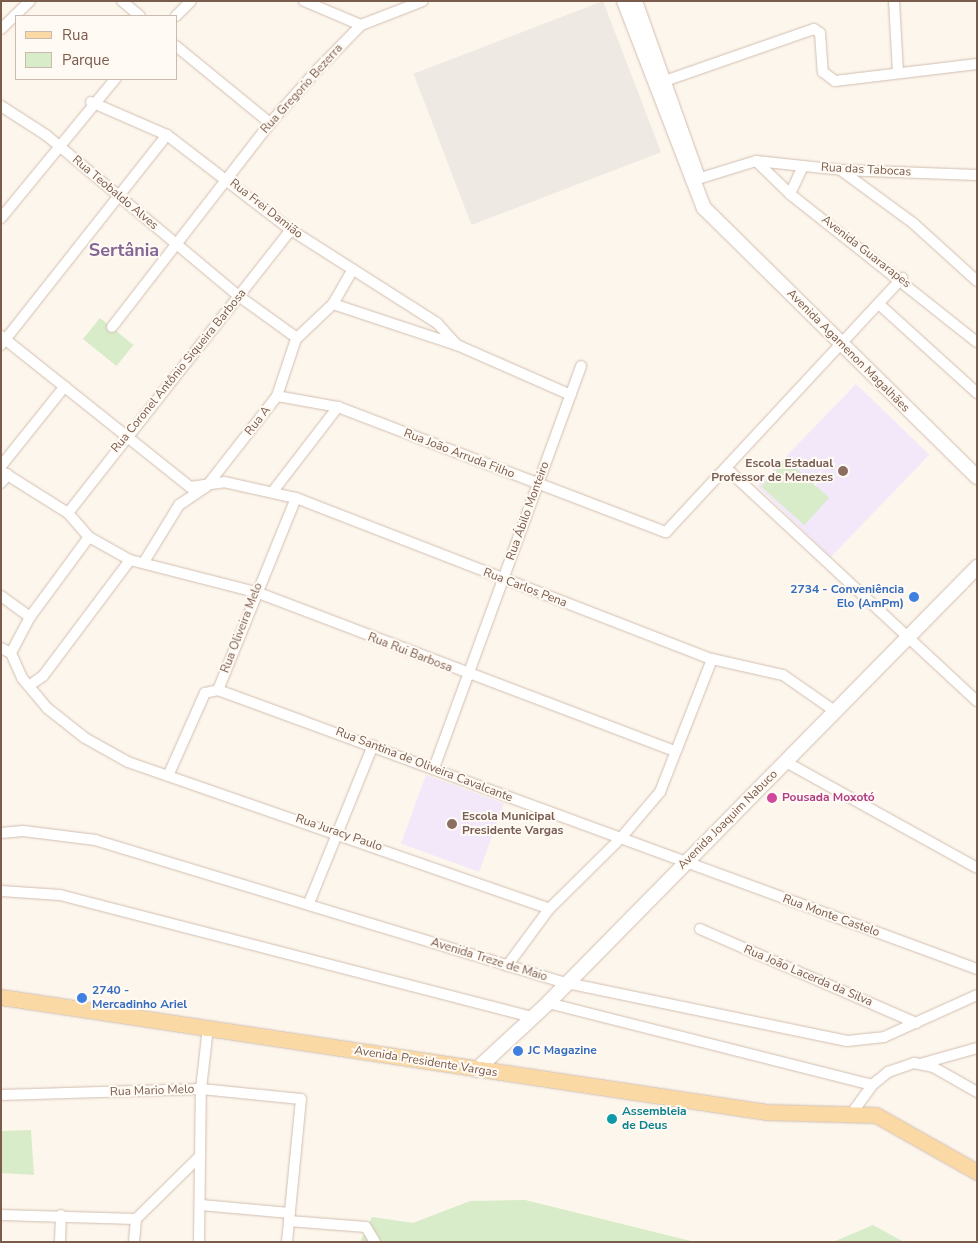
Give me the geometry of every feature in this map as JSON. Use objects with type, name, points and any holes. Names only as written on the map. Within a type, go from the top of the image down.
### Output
[{"type":"main road","name":"Avenida Agamenon Magalhães","points":[[624,1],[660,82]]},
{"type":"main road","name":"Avenida Agamenon Magalhães","points":[[635,1],[660,82],[704,208],[977,477]]},
{"type":"main road","name":"Avenida Joaquim Nabuco","points":[[476,1070],[548,1003],[977,567]]},
{"type":"main road","name":"Avenida Presidente Vargas","points":[[1,998],[768,1112],[818,1117],[852,1113],[893,1122],[977,1172]]},
{"type":"street","points":[[16,15],[30,1]]},
{"type":"street","points":[[122,1],[139,15]]},
{"type":"street","points":[[177,15],[191,1]]},
{"type":"street","points":[[304,1],[361,25]]},
{"type":"street","name":"Rua Gregorio Bezerra","points":[[112,327],[270,124],[361,25],[410,3],[423,1]]},
{"type":"street","points":[[894,1],[898,72]]},
{"type":"street","points":[[1,29],[15,15]]},
{"type":"street","points":[[660,82],[814,28],[820,33],[823,72],[835,81],[977,64]]},
{"type":"street","points":[[178,48],[270,124]]},
{"type":"street","points":[[1,218],[59,147],[91,102],[114,80]]},
{"type":"street","name":"Rua Frei Damião","points":[[91,102],[167,135],[291,230],[437,323],[457,345]]},
{"type":"street","name":"Rua Teobaldo Alves","points":[[1,106],[59,147],[240,296],[298,338]]},
{"type":"street","points":[[167,135],[3,340],[65,386],[190,487],[206,487]]},
{"type":"street","points":[[694,180],[756,161]]},
{"type":"street","name":"Rua das Tabocas","points":[[756,161],[841,170],[977,175]]},
{"type":"street","name":"Avenida Guararapes","points":[[756,161],[790,194],[974,335]]},
{"type":"street","points":[[790,194],[803,166]]},
{"type":"street","points":[[841,170],[913,223],[977,281]]},
{"type":"street","name":"Rua Coronel Antônio Siqueira Barbosa","points":[[68,512],[126,434],[240,296],[291,230]]},
{"type":"street","name":"Rua A","points":[[144,562],[179,506],[206,487],[277,396],[298,338],[333,304],[353,269]]},
{"type":"street","points":[[902,278],[843,346],[726,468],[977,701]]},
{"type":"street","name":"Rua Frei Damião","points":[[333,304],[457,345],[571,394]]},
{"type":"street","points":[[880,305],[977,393]]},
{"type":"street","name":"Rua Ábilo Monteiro","points":[[434,768],[581,366]]},
{"type":"street","points":[[1,483],[3,471],[65,386]]},
{"type":"street","name":"Rua João Arruda Filho","points":[[277,396],[338,407],[538,485],[666,532],[726,468]]},
{"type":"street","points":[[274,490],[338,407]]},
{"type":"street","points":[[3,471],[68,512],[89,537],[130,560],[43,676],[30,685]]},
{"type":"street","name":"Rua Carlos Pena","points":[[206,487],[224,482],[274,490],[503,580],[712,659],[783,675],[836,712]]},
{"type":"street","name":"Rua Oliveira Melo","points":[[168,776],[205,693],[218,690],[256,592],[296,498]]},
{"type":"street","points":[[1,648],[11,653],[30,617],[89,537]]},
{"type":"street","name":"Rua Rui Barbosa","points":[[130,560],[144,562],[256,592],[467,675],[675,751]]},
{"type":"street","points":[[1,596],[30,617]]},
{"type":"street","name":"Rua Juracy Paulo","points":[[11,653],[30,685],[47,708],[85,738],[128,762],[341,833],[548,909]]},
{"type":"street","points":[[507,966],[548,909],[620,840],[660,792],[712,659]]},
{"type":"street","name":"Rua Santina de Oliveira Cavalcante","points":[[218,690],[373,745],[684,864]]},
{"type":"street","points":[[309,903],[341,833],[373,745]]},
{"type":"street","points":[[786,762],[977,868]]},
{"type":"street","name":"Avenida Treze de Maio","points":[[1,833],[23,831],[95,840],[309,903],[507,966],[567,983],[847,1040],[884,1037],[977,995]]},
{"type":"street","name":"Rua Monte Castelo","points":[[684,864],[977,969]]},
{"type":"street","points":[[1,891],[60,895],[533,1017]]},
{"type":"street","name":"Rua João Lacerda da Silva","points":[[700,929],[916,1023]]},
{"type":"street","points":[[548,1003],[872,1085]]},
{"type":"street","points":[[198,1242],[201,1204],[201,1089],[208,1028]]},
{"type":"street","points":[[852,1113],[872,1085],[888,1072],[977,1048]]},
{"type":"street","points":[[918,1064],[977,1092]]},
{"type":"street","name":"Rua Mario Melo","points":[[1,1095],[201,1089],[301,1099],[289,1217]]},
{"type":"street","points":[[134,1242],[136,1219],[200,1156]]},
{"type":"street","points":[[201,1204],[366,1227],[375,1242]]},
{"type":"street","points":[[1,1215],[61,1215],[136,1219]]},
{"type":"street","points":[[60,1242],[61,1215]]},
{"type":"street","points":[[287,1242],[289,1217]]},
{"type":"shaded area","points":[[603,1],[661,152],[472,225],[413,74]]},
{"type":"shaded area","name":"Escola Estadual Professor de Menezes","points":[[856,384],[929,455],[831,557],[757,486]]},
{"type":"shaded area","name":"Escola Municipal Presidente Vargas","points":[[426,775],[504,803],[479,872],[401,844]]},
{"type":"green space","points":[[100,318],[133,345],[116,366],[83,339]]},
{"type":"green space","points":[[786,459],[829,498],[804,525],[761,486]]},
{"type":"green space","points":[[31,1130],[34,1175],[1,1173],[1,1131]]},
{"type":"green space","points":[[525,1200],[695,1242],[360,1242],[372,1217],[413,1223],[470,1201]]},
{"type":"green space","points":[[873,1225],[904,1242],[833,1242]]},
{"type":"place","name":"Escola Estadual Professor de Menezes","points":[[843,471]]},
{"type":"place","name":"2734 - Conveniência Elo (AmPm)","points":[[914,597]]},
{"type":"place","name":"Pousada Moxotó","points":[[772,798]]},
{"type":"place","name":"Escola Municipal Presidente Vargas","points":[[452,824]]},
{"type":"place","name":"2740 - Mercadinho Ariel","points":[[82,998]]},
{"type":"place","name":"JC Magazine","points":[[518,1051]]},
{"type":"place","name":"Assembleia de Deus","points":[[612,1119]]},
{"type":"district","name":"Sertânia","points":[[124,250]]}]
